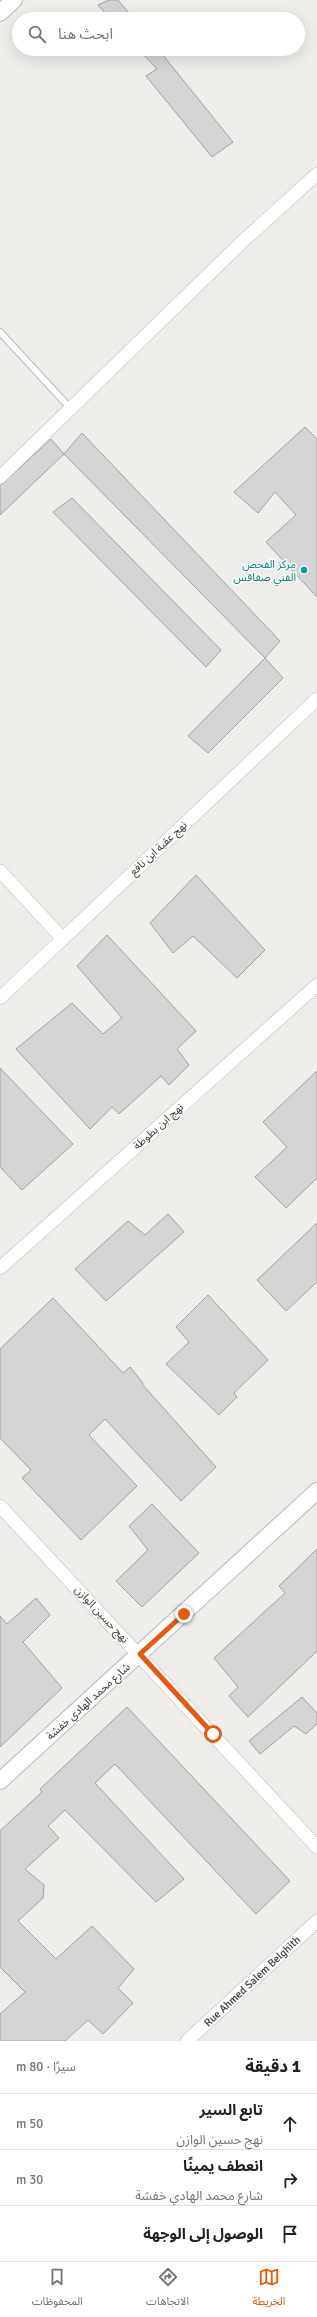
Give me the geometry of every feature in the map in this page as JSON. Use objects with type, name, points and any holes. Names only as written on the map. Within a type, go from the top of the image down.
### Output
[{"type":"street","points":[[0,13],[14,0]]},
{"type":"street","points":[[0,477],[242,242],[317,174]]},
{"type":"street","name":"نهج عقبة ابن نافع","points":[[0,998],[317,699]]},
{"type":"street","points":[[0,871],[62,938]]},
{"type":"street","name":"نهج ابن بطوطة","points":[[0,1268],[317,984]]},
{"type":"street","name":"شارع محمد الهادي خفشة","points":[[0,1781],[317,1491]]},
{"type":"street","name":"نهج حسين الوازن","points":[[0,1506],[140,1654],[317,1847]]},
{"type":"street","name":"Rue Ahmed Salem Belghith","points":[[187,2041],[317,1921]]},
{"type":"lane","points":[[0,332],[71,409]]},
{"type":"building","points":[[109,0],[118,0],[128,12],[104,12],[98,5]]},
{"type":"building","points":[[145,56],[164,56],[233,142],[212,157],[146,76],[157,69]]},
{"type":"building","points":[[305,427],[317,439],[317,597],[266,542],[296,515],[275,492],[258,513],[234,492]]},
{"type":"building","points":[[82,433],[280,641],[265,658],[64,454]]},
{"type":"building","points":[[51,439],[64,454],[0,515],[0,486]]},
{"type":"building","points":[[72,498],[221,650],[206,667],[53,512]]},
{"type":"building","points":[[265,658],[283,678],[208,753],[188,736]]},
{"type":"building","points":[[196,875],[265,950],[237,978],[193,936],[173,953],[150,923]]},
{"type":"building","points":[[107,935],[196,1031],[177,1049],[189,1065],[169,1085],[161,1076],[119,1114],[112,1107],[90,1129],[16,1049],[72,1003],[103,1034],[122,1018],[77,966]]},
{"type":"building","points":[[0,1068],[73,1144],[22,1190],[0,1167]]},
{"type":"building","points":[[317,1071],[317,1178],[286,1208],[255,1177],[287,1147],[263,1122]]},
{"type":"building","points":[[168,1214],[184,1232],[106,1301],[75,1269],[128,1221],[145,1235]]},
{"type":"building","points":[[317,1223],[317,1282],[286,1311],[257,1280]]},
{"type":"building","points":[[208,1295],[268,1360],[234,1393],[237,1397],[219,1415],[166,1364],[189,1342],[176,1327]]},
{"type":"building","points":[[53,1298],[123,1373],[130,1367],[143,1383],[142,1384],[216,1467],[181,1501],[105,1419],[89,1435],[137,1486],[81,1540],[22,1478],[31,1470],[0,1438],[0,1349]]},
{"type":"building","points":[[152,1504],[199,1553],[142,1607],[116,1581],[148,1550],[129,1526]]},
{"type":"building","points":[[317,1549],[317,1651],[248,1717],[229,1696],[238,1687],[214,1658],[285,1593],[279,1586]]},
{"type":"building","points":[[36,1598],[50,1615],[23,1642],[62,1688],[0,1747],[0,1616],[7,1624]]},
{"type":"building","points":[[302,1697],[317,1713],[317,1724],[306,1734],[294,1726],[260,1754],[249,1741]]},
{"type":"building","points":[[127,1707],[290,1881],[256,1914],[115,1764],[95,1783],[184,1879],[156,1902],[65,1810],[48,1826],[59,1838],[25,1869],[44,1885],[43,1898],[18,1921],[56,1959],[92,1926],[134,1969],[118,1988],[133,2003],[103,2034],[88,2020],[65,2041],[0,2041],[0,2014],[25,1992],[0,1967],[0,1831],[42,1792],[40,1789]]},
{"type":"place","name":"مركز الفحص الفني صفاقس","points":[[304,570]]},
{"type":"route","points":[[184,1614],[140,1654],[213,1734]]}]
